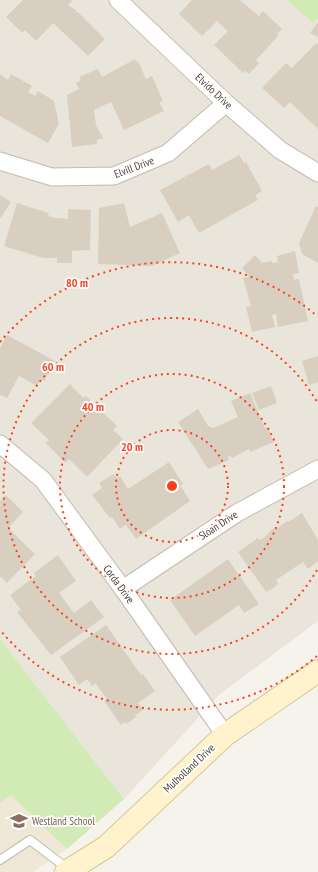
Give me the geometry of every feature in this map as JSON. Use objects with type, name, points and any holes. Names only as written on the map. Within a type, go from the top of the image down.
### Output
[{"type":"main road","name":"Mulholland Drive","points":[[69,871],[106,847],[224,735],[318,671]]},
{"type":"street","name":"Elvido Drive","points":[[118,0],[226,103],[280,150],[318,173]]},
{"type":"street","name":"Elvill Drive","points":[[0,161],[52,177],[114,176],[168,153],[226,103]]},
{"type":"street","name":"Corda Drive","points":[[0,444],[43,480],[123,589],[224,735]]},
{"type":"street","name":"Sloan Drive","points":[[123,589],[237,512],[318,469]]},
{"type":"lane","points":[[0,860],[30,840],[69,871]]},
{"type":"shaded area","points":[[0,0],[309,0],[318,6],[318,621],[220,694],[124,799],[0,639]]},
{"type":"shaded area","name":"Westland School","points":[[5,789],[67,849],[33,872],[0,872],[0,793]]},
{"type":"green space","points":[[287,0],[318,0],[318,18],[313,23]]},
{"type":"green space","points":[[0,639],[124,799],[67,849],[11,795],[0,803]]},
{"type":"building","points":[[23,0],[71,0],[72,1],[68,5],[76,10],[77,13],[78,12],[105,39],[88,56],[53,23],[36,41],[25,30],[22,33],[6,17]]},
{"type":"building","points":[[192,0],[240,0],[259,16],[263,11],[282,29],[277,34],[279,35],[256,60],[259,63],[249,74],[245,71],[243,73],[214,45],[228,31],[217,21],[202,36],[179,14]]},
{"type":"building","points":[[318,22],[318,37],[310,33]]},
{"type":"building","points":[[316,43],[318,45],[318,129],[290,102],[284,108],[262,88],[286,63],[292,68]]},
{"type":"building","points":[[135,59],[136,62],[138,61],[146,79],[152,76],[163,101],[159,102],[164,111],[124,130],[111,102],[94,110],[96,125],[103,138],[97,140],[97,144],[72,147],[67,95],[79,89],[76,83],[81,80],[79,77],[98,69],[102,77]]},
{"type":"building","points":[[0,74],[8,80],[11,74],[32,86],[28,92],[35,96],[38,91],[54,101],[59,124],[48,143],[0,116]]},
{"type":"building","points":[[239,155],[244,163],[246,162],[262,191],[255,195],[258,200],[199,233],[189,215],[178,222],[160,190],[209,164],[212,170]]},
{"type":"building","points":[[0,195],[11,202],[0,219]]},
{"type":"building","points":[[17,203],[49,213],[48,216],[56,218],[68,219],[68,209],[91,210],[90,250],[72,251],[72,263],[57,263],[57,258],[43,258],[4,246]]},
{"type":"building","points":[[124,203],[130,227],[162,213],[180,253],[152,266],[98,264],[99,208]]},
{"type":"building","points":[[316,206],[318,207],[318,263],[302,254],[299,243]]},
{"type":"building","points":[[295,251],[299,273],[293,274],[294,280],[299,279],[308,321],[278,327],[276,314],[272,315],[275,327],[252,332],[246,307],[251,306],[243,278],[249,277],[242,268],[255,255],[262,263],[271,261],[273,263],[278,262],[277,256]]},
{"type":"building","points":[[7,335],[55,361],[44,381],[41,379],[37,386],[19,376],[7,398],[0,395],[0,348]]},
{"type":"building","points":[[318,356],[318,382],[309,385],[302,361]]},
{"type":"building","points":[[70,384],[83,398],[86,396],[117,426],[113,430],[123,439],[87,477],[69,459],[65,463],[46,443],[49,440],[31,423]]},
{"type":"building","points":[[271,386],[277,403],[259,410],[252,393]]},
{"type":"building","points":[[250,393],[265,428],[267,427],[274,442],[250,452],[249,449],[232,458],[231,456],[228,457],[229,460],[208,469],[178,422],[198,409],[208,426],[213,428],[238,417],[231,401]]},
{"type":"building","points":[[169,462],[183,484],[180,485],[190,501],[136,539],[126,525],[120,529],[112,517],[110,518],[92,495],[102,488],[99,483],[114,474],[117,478],[120,476],[128,489]]},
{"type":"building","points":[[6,495],[23,512],[8,528],[35,554],[7,583],[0,576],[0,501]]},
{"type":"building","points":[[302,513],[318,540],[318,561],[308,569],[303,562],[276,580],[278,583],[275,587],[266,592],[238,552],[258,538],[260,540],[266,536],[272,529],[276,529]]},
{"type":"building","points":[[58,555],[76,581],[59,593],[74,613],[91,600],[104,617],[51,655],[17,612],[21,610],[10,595],[36,576],[34,573]]},
{"type":"building","points":[[228,559],[259,604],[244,613],[239,605],[195,636],[170,600]]},
{"type":"building","points":[[106,625],[141,675],[143,674],[155,691],[138,703],[143,710],[135,715],[136,717],[126,724],[125,722],[121,725],[104,701],[107,699],[95,683],[92,686],[87,679],[79,685],[60,657]]},
{"type":"place","name":"Westland School","points":[[19,821]]}]
